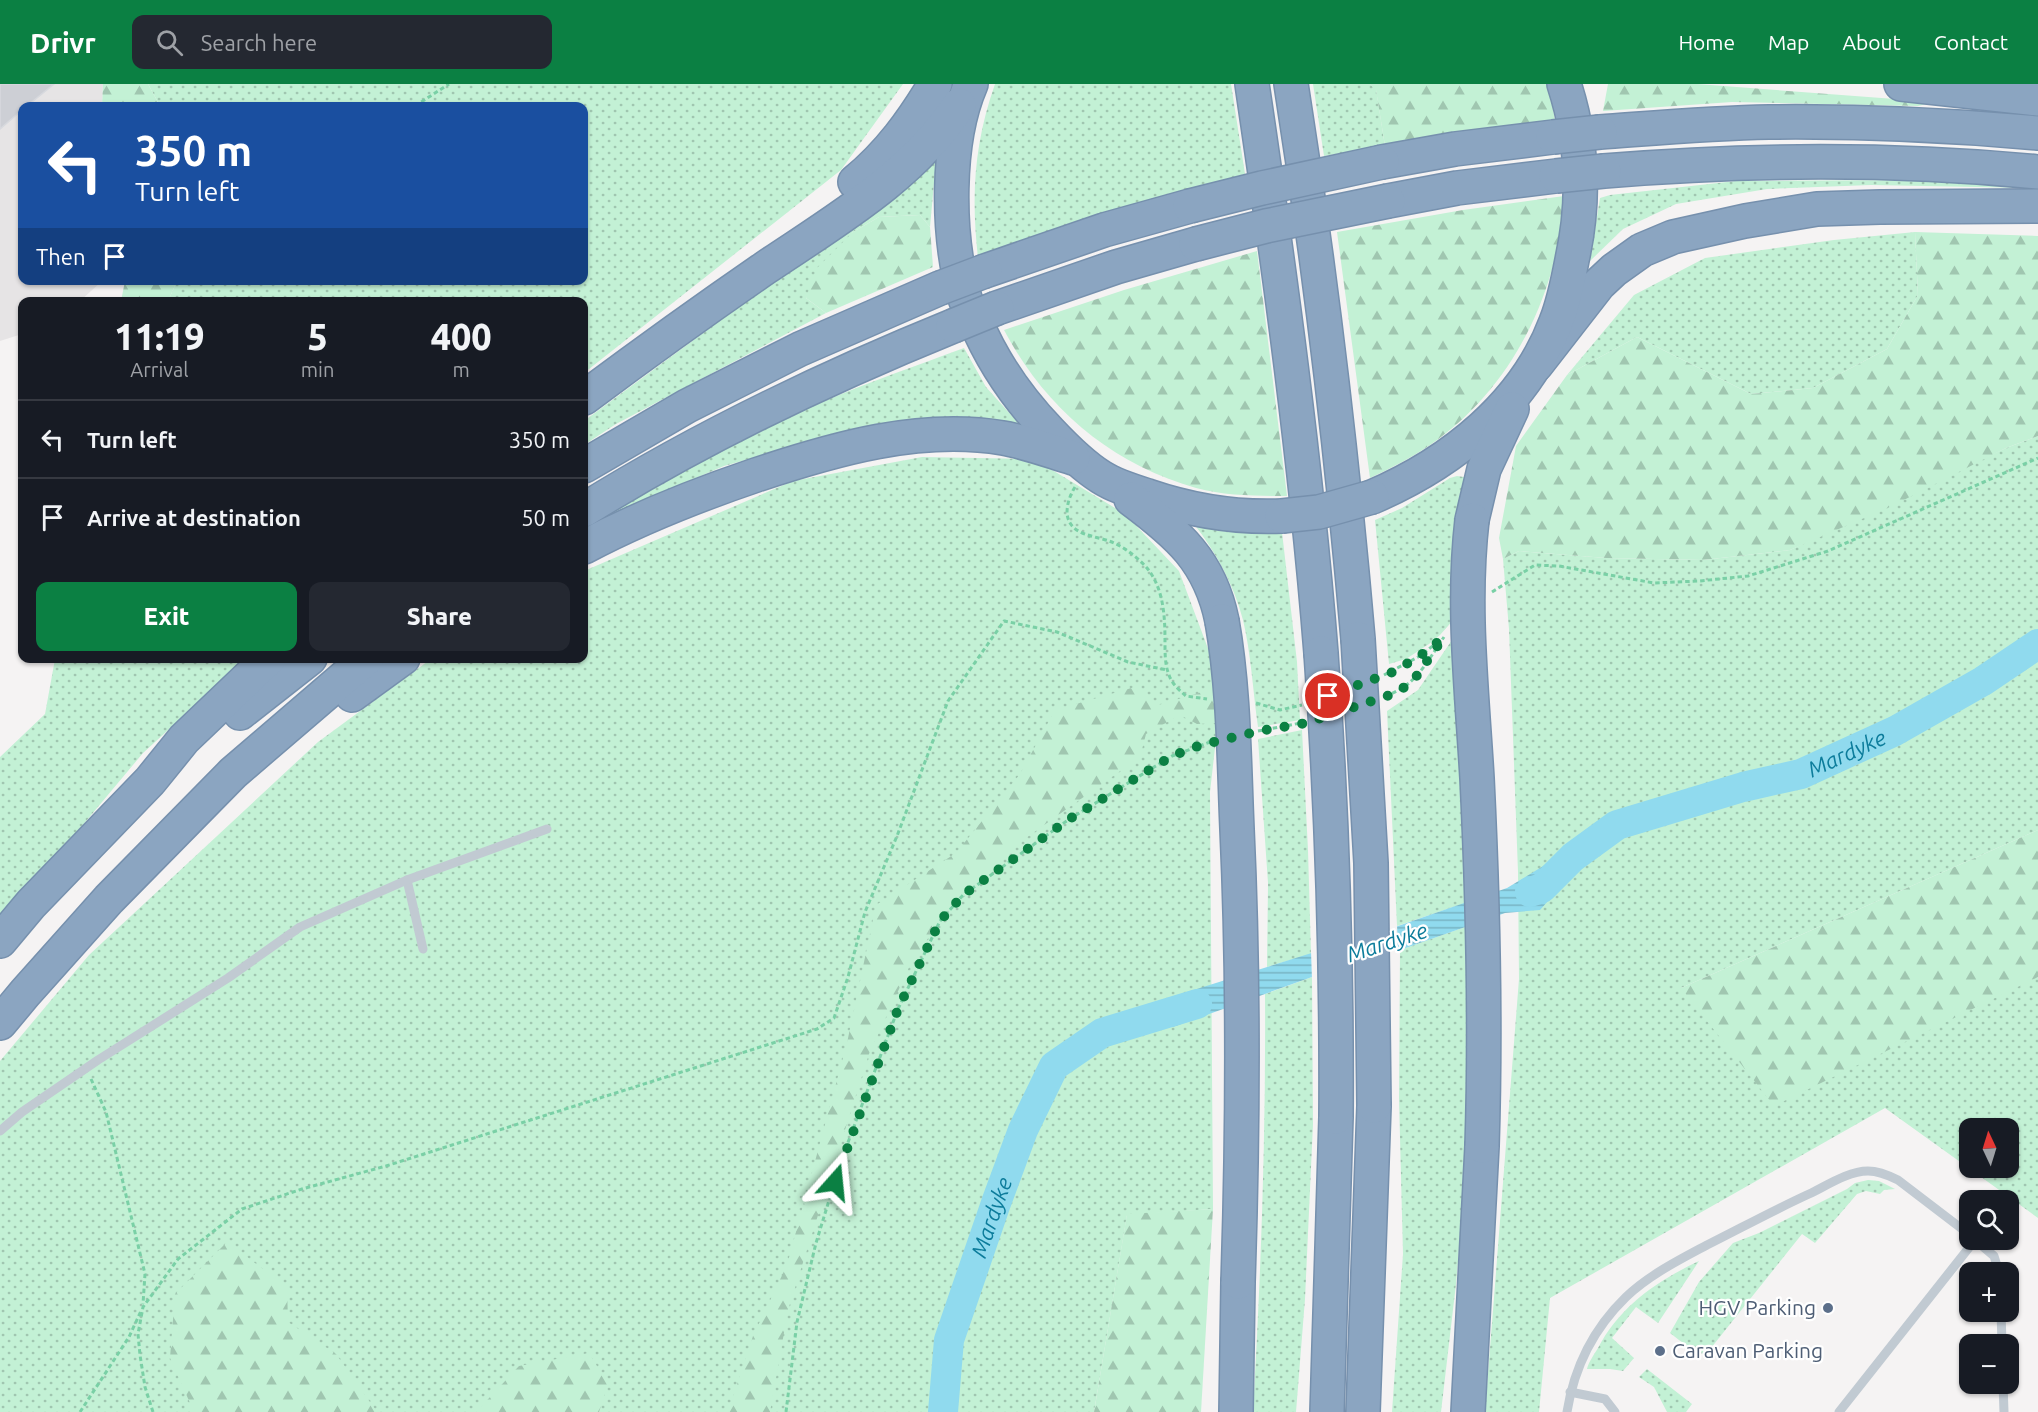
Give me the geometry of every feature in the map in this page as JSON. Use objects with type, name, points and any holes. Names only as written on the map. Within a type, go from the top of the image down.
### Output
[{"type":"highway","points":[[705,309],[789,234],[858,180],[883,157],[904,132],[935,84]]},
{"type":"highway","points":[[1252,84],[1305,476],[1321,653],[1334,909],[1336,1117],[1327,1412]]},
{"type":"highway","points":[[1291,84],[1321,292],[1347,513],[1358,639],[1371,863],[1374,1106],[1363,1412]]},
{"type":"highway","points":[[1467,1402],[1484,1088],[1483,941],[1467,598],[1468,568],[1472,520],[1484,469],[1556,323],[1566,289],[1579,223],[1581,167],[1576,129],[1564,84]]},
{"type":"highway","points":[[1901,84],[2038,99]]},
{"type":"highway","points":[[1995,84],[2038,92]]},
{"type":"highway","points":[[588,395],[705,309],[842,216],[916,158],[939,133],[970,87]]},
{"type":"highway","points":[[970,87],[955,143],[952,188],[954,233],[964,296],[977,326],[1004,376],[1036,418],[1089,469],[1155,517],[1188,546],[1211,585],[1222,621],[1228,663],[1234,754],[1240,904],[1242,1119],[1236,1412]]},
{"type":"highway","points":[[588,464],[687,406],[800,349],[940,288],[1104,230],[1282,183],[1455,149],[1600,132],[1701,124],[1835,122],[2038,133]]},
{"type":"highway","points":[[588,508],[656,467],[769,407],[873,358],[997,308],[1116,267],[1266,226],[1457,188],[1604,171],[1810,161],[1934,164],[2038,172]]},
{"type":"highway","points":[[588,545],[699,495],[805,459],[884,441],[942,435],[1003,438],[1089,469],[1157,499],[1205,512],[1231,516],[1282,516],[1319,512],[1372,497],[1432,467],[1468,441],[1501,410],[1599,284],[1642,250],[1673,237],[1745,221],[1817,209],[2038,206]]},
{"type":"highway","points":[[0,941],[31,904],[150,781],[184,739],[264,663]]},
{"type":"highway","points":[[150,781],[198,751],[250,704],[303,663]]},
{"type":"highway","points":[[0,1023],[109,899],[233,772],[361,663]]},
{"type":"highway","points":[[197,811],[226,796],[310,727],[396,663]]},
{"type":"lane","points":[[0,1131],[22,1112],[86,1068],[228,978],[300,927],[407,880],[547,829]]},
{"type":"lane","points":[[407,880],[423,949]]},
{"type":"lane","points":[[1567,1412],[1570,1392],[1585,1353],[1598,1328],[1628,1296],[1682,1258],[1848,1175],[1867,1171],[1885,1174],[1898,1180],[1959,1227]]},
{"type":"lane","points":[[1839,1412],[1966,1250]]},
{"type":"lane","points":[[1987,1250],[1994,1256],[1996,1262]]},
{"type":"lane","points":[[1570,1392],[1605,1400],[1615,1412]]},
{"type":"lane","points":[[2003,1394],[2004,1412]]},
{"type":"path","points":[[421,102],[449,84]]},
{"type":"path","points":[[1489,593],[1535,565],[1559,566],[1654,583],[1748,576],[1828,551],[2038,458]]},
{"type":"path","points":[[1089,469],[1073,489],[1067,506],[1068,519],[1072,527],[1114,543],[1135,556],[1155,580],[1161,594],[1165,661],[1169,677],[1186,696],[1210,699]]},
{"type":"path","points":[[81,1412],[129,1337],[142,1306],[178,1259],[242,1209],[302,1189],[386,1166],[818,1029],[834,1018],[848,977],[865,912],[897,836],[948,701],[1004,621],[1057,632],[1128,662],[1167,670]]},
{"type":"path","points":[[1384,696],[1396,693],[1413,681],[1448,632]]},
{"type":"path","points":[[1382,676],[1420,656],[1443,638]]},
{"type":"path","points":[[1255,703],[1280,710],[1306,704]]},
{"type":"path","points":[[1250,733],[1306,723]]},
{"type":"path","points":[[786,1412],[797,1322],[816,1243],[841,1161],[898,1009],[940,921],[963,895],[1068,820],[1172,756],[1211,742]]},
{"type":"path","points":[[86,1068],[106,1112],[145,1274],[138,1335],[144,1387],[153,1412]]},
{"type":"shaded area","points":[[0,84],[103,84],[102,102],[18,102],[18,285],[98,285],[84,297],[18,297],[18,335],[0,341]]},
{"type":"green space","points":[[103,84],[148,84],[158,102],[102,102]]},
{"type":"green space","points":[[148,84],[903,84],[841,170],[588,370],[588,297],[170,297],[175,285],[588,285],[588,102],[158,102]]},
{"type":"green space","points":[[995,84],[1231,84],[1245,174],[1101,216],[978,258],[975,213],[976,170],[982,128]]},
{"type":"green space","points":[[1313,84],[1370,84],[1376,89],[1385,146],[1324,156]]},
{"type":"green space","points":[[1370,84],[1549,84],[1555,121],[1385,146],[1376,90]]},
{"type":"green space","points":[[1608,84],[1697,84],[1935,102],[1918,106],[1732,102],[1603,111]]},
{"type":"green space","points":[[936,161],[930,227],[920,215],[879,217],[853,232],[806,298],[826,313],[616,424],[588,442],[588,418]]},
{"type":"green space","points":[[1935,180],[2029,188],[1871,185],[1767,189],[1676,204],[1623,229],[1590,261],[1600,198],[1610,195],[1736,181]]},
{"type":"green space","points":[[1564,196],[1560,232],[1541,303],[1526,336],[1507,368],[1484,397],[1459,422],[1423,450],[1370,478],[1337,232],[1463,210]]},
{"type":"green space","points":[[920,215],[930,227],[933,267],[826,313],[806,298],[817,268],[853,232],[879,217]]},
{"type":"green space","points":[[1915,232],[1918,295],[1887,349],[1813,388],[1751,394],[1637,337],[1567,375],[1634,295],[1705,258],[1834,240]]},
{"type":"green space","points":[[1915,232],[2038,236],[2038,436],[2006,448],[1892,506],[1790,550],[1703,560],[1606,558],[1519,551],[1503,559],[1499,538],[1516,446],[1567,375],[1637,337],[1751,394],[1813,388],[1887,349],[1918,295]]},
{"type":"green space","points":[[1257,251],[1287,496],[1242,495],[1207,491],[1165,478],[1136,464],[1109,448],[1060,408],[1039,384],[1004,330],[1124,290]]},
{"type":"green space","points":[[124,285],[175,285],[170,297],[122,297]]},
{"type":"green space","points":[[964,348],[986,387],[1020,425],[976,417],[916,422],[810,442],[724,466],[644,500],[588,529],[588,525],[643,492],[764,428],[895,373]]},
{"type":"green space","points":[[2038,436],[2038,830],[1681,988],[2027,981],[2038,977],[2038,1218],[2019,1204],[2019,1190],[1999,1190],[1982,1178],[2019,1178],[2019,1118],[1959,1118],[1959,1161],[1885,1108],[1550,1298],[1539,1412],[1485,1412],[1519,979],[1518,872],[1509,629],[1503,559],[1519,551],[1606,558],[1703,560],[1790,550],[2006,448]]},
{"type":"green space","points":[[922,457],[1034,459],[1125,514],[1179,571],[1222,686],[1210,792],[1213,1209],[1127,1215],[1094,1412],[0,1412],[0,1061],[89,955],[318,742],[426,663],[588,663],[588,569],[793,481]]},
{"type":"green space","points":[[1457,476],[1464,477],[1468,484],[1464,608],[1429,644],[1406,659],[1389,664],[1375,520],[1402,508]]},
{"type":"green space","points":[[1194,524],[1282,532],[1297,662],[1300,720],[1258,727],[1248,646],[1235,594],[1210,546]]},
{"type":"green space","points":[[1454,637],[1468,902],[1397,926],[1387,711],[1418,690]]},
{"type":"green space","points":[[54,663],[242,663],[143,753],[0,924],[0,757],[45,714]]},
{"type":"green space","points":[[1222,686],[1217,723],[1197,724],[1180,715],[1146,734],[1140,757],[1016,845],[940,921],[911,963],[869,1054],[788,1310],[770,1412],[728,1412],[753,1336],[787,1265],[847,1043],[876,905],[956,853],[1020,774],[1055,710],[1135,687],[1155,706]]},
{"type":"green space","points":[[1302,730],[1311,954],[1267,967],[1268,883],[1258,739]]},
{"type":"green space","points":[[2038,830],[2038,977],[1774,1106],[1681,988]]},
{"type":"green space","points":[[1465,927],[1469,954],[1468,1150],[1441,1412],[1392,1412],[1403,1254],[1399,1099],[1400,950]]},
{"type":"green space","points":[[1312,977],[1313,1124],[1305,1299],[1296,1412],[1253,1412],[1265,1099],[1265,994]]},
{"type":"green space","points":[[1868,1180],[1879,1181],[1895,1189],[1884,1190],[1880,1194],[1866,1191],[1857,1194],[1815,1243],[1802,1234],[1707,1353],[1697,1354],[1670,1333],[1699,1282],[1733,1243],[1759,1233],[1855,1183]]},
{"type":"green space","points":[[1213,1209],[1201,1412],[1094,1412],[1127,1214]]},
{"type":"green space","points":[[227,1242],[287,1287],[288,1322],[336,1354],[377,1412],[194,1412],[170,1358],[175,1294]]},
{"type":"green space","points":[[1699,1261],[1658,1323],[1636,1307],[1612,1338],[1634,1358],[1623,1371],[1587,1369],[1607,1333],[1629,1307],[1654,1286]]},
{"type":"green space","points":[[589,1353],[608,1384],[599,1412],[476,1412],[519,1366]]},
{"type":"green space","points":[[1647,1369],[1692,1404],[1686,1412],[1667,1412],[1654,1387],[1639,1377]]},
{"type":"water","points":[[1558,857],[1564,879],[1540,910],[1505,913],[1400,950],[1312,977],[1173,1027],[1160,1027],[1155,1002],[1398,926],[1507,888]]},
{"type":"pier","points":[[1397,924],[1398,954],[1312,980],[1311,951]]},
{"type":"building","points":[[0,84],[54,84],[32,102],[18,102],[18,113],[0,129]]},
{"type":"waterway","name":"Mardyke","points":[[1530,892],[1542,888],[1573,857],[1617,825],[1743,787],[1801,774],[1895,731],[1983,681],[2038,644]]},
{"type":"waterway","name":"Mardyke","points":[[943,1412],[949,1340],[1023,1130],[1054,1066],[1102,1033],[1197,1004]]},
{"type":"place","name":"HGV Parking","points":[[1828,1308]]},
{"type":"place","name":"Caravan Parking","points":[[1660,1351]]},
{"type":"route","points":[[835,1182],[898,1009],[940,921],[963,895],[1068,820],[1172,756],[1201,745],[1306,723],[1396,693],[1413,681],[1443,638],[1420,656],[1393,672],[1328,696]]}]
